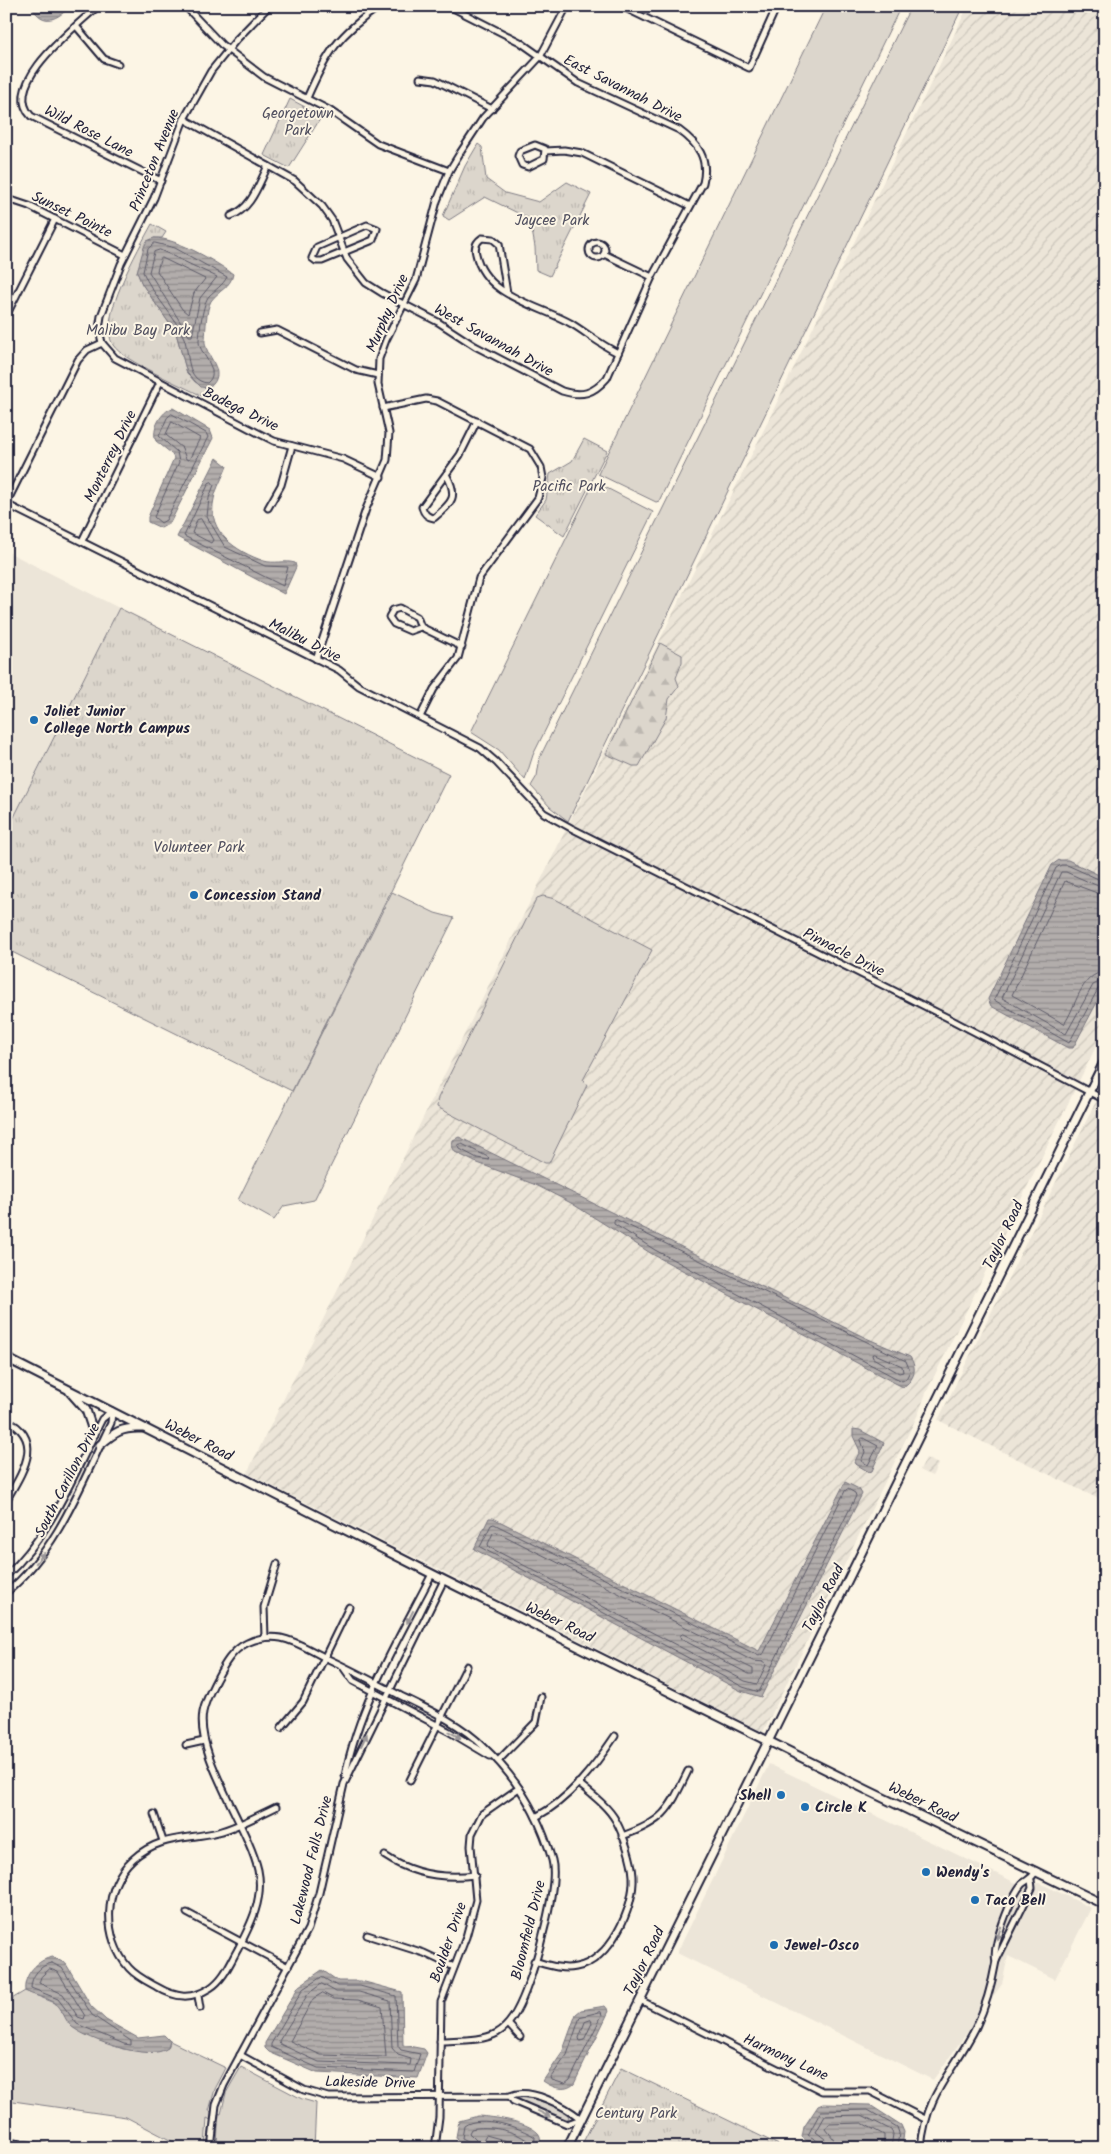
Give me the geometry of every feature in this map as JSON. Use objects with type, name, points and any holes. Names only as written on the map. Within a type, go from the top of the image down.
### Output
[{"type":"main road","name":"Taylor Road","points":[[567,2148],[1105,1060]]},
{"type":"main road","name":"Weber Road","points":[[6,1358],[444,1580],[767,1741],[1105,1906]]},
{"type":"main road","points":[[66,1388],[86,1410],[94,1434]]},
{"type":"main road","points":[[100,1445],[119,1429],[127,1427],[147,1429]]},
{"type":"street","name":"Wild Rose Lane","points":[[98,6],[47,48],[25,74],[18,95],[22,107],[32,116],[161,182]]},
{"type":"street","points":[[185,6],[227,50],[264,77],[329,110],[378,144],[449,171]]},
{"type":"street","name":"Princeton Avenue","points":[[102,343],[99,329],[101,316],[125,255],[161,182],[184,119],[202,84],[227,50],[269,6]]},
{"type":"street","points":[[307,98],[331,49],[353,26],[380,6]]},
{"type":"street","name":"East Savannah Drive","points":[[449,6],[520,42],[578,82],[679,130],[693,140],[701,149],[705,173],[703,183],[652,277]]},
{"type":"street","name":"Murphy Drive","points":[[316,659],[324,641],[361,521],[381,477],[389,447],[388,427],[378,375],[383,347],[416,280],[431,218],[449,171],[492,108],[540,57],[567,6]]},
{"type":"street","points":[[621,6],[749,68],[777,6]]},
{"type":"street","points":[[76,26],[104,59],[118,64]]},
{"type":"street","points":[[420,78],[435,80],[492,108]]},
{"type":"street","name":"West Savannah Drive","points":[[184,119],[295,181],[311,194],[332,220],[344,253],[352,267],[366,282],[404,305],[438,322],[474,346],[562,391],[574,395],[585,394],[597,389],[607,378],[652,277]]},
{"type":"street","points":[[535,144],[543,146],[546,151],[542,161],[528,167],[522,165],[518,160],[520,151],[535,144]]},
{"type":"street","points":[[546,151],[564,150],[582,153],[690,206]]},
{"type":"street","points":[[231,216],[240,212],[248,205],[268,166]]},
{"type":"street","name":"Sunset Pointe","points":[[6,201],[14,201],[28,206],[125,255]]},
{"type":"street","points":[[6,316],[55,219]]},
{"type":"street","points":[[367,225],[376,229],[373,240],[344,253],[322,262],[312,258],[312,254],[317,247],[339,237],[367,225]]},
{"type":"street","points":[[507,293],[499,244],[494,238],[482,238],[475,247],[478,266],[486,279],[507,293],[572,324],[601,345],[618,353]]},
{"type":"street","points":[[604,254],[652,277]]},
{"type":"street","points":[[260,332],[277,330],[356,370],[378,375]]},
{"type":"street","points":[[6,504],[78,360],[87,350],[102,343]]},
{"type":"street","name":"Bodega Drive","points":[[102,343],[115,358],[260,434],[292,446],[343,459],[381,477]]},
{"type":"street","name":"Monterrey Drive","points":[[82,541],[160,382]]},
{"type":"street","points":[[383,408],[426,399],[437,401],[530,449],[542,468],[543,478],[535,502],[479,578],[458,658],[434,690],[420,717]]},
{"type":"street","points":[[447,476],[453,487],[453,498],[448,506],[434,518],[429,518],[424,513],[422,507],[447,476],[477,421]]},
{"type":"street","points":[[268,508],[282,485],[292,446]]},
{"type":"street","name":"Malibu Drive","points":[[6,504],[339,670],[359,686],[480,748],[496,762],[544,813],[571,828]]},
{"type":"street","points":[[421,627],[417,617],[400,608],[393,610],[389,617],[394,624],[410,630],[421,627],[462,647]]},
{"type":"street","name":"Pinnacle Drive","points":[[571,828],[946,1017],[1105,1100]]},
{"type":"street","name":"South Carillon Drive","points":[[6,1576],[34,1543],[52,1516],[102,1419],[112,1411]]},
{"type":"street","name":"South Carillon Drive","points":[[6,1593],[19,1583],[43,1554],[61,1524],[111,1423],[112,1411]]},
{"type":"street","points":[[6,1420],[22,1430],[28,1446],[24,1466],[6,1501]]},
{"type":"street","points":[[276,1807],[239,1825],[206,1834],[163,1841],[134,1858],[123,1869],[110,1901],[109,1920],[112,1938],[129,1968],[140,1977],[171,1994],[198,1996],[217,1983],[253,1920],[258,1904],[258,1869],[239,1825],[204,1741],[203,1710],[225,1664],[237,1649],[249,1642],[265,1637],[264,1607],[277,1564]]},
{"type":"street","points":[[344,1784],[354,1738],[373,1692],[432,1574]]},
{"type":"street","name":"Lakewood Falls Drive","points":[[210,2148],[216,2104],[240,2055],[303,1940],[315,1908],[344,1784],[444,1580]]},
{"type":"street","points":[[281,1728],[303,1702],[349,1607]]},
{"type":"street","name":"Bloomfield Drive","points":[[265,1637],[292,1641],[442,1716],[473,1736],[497,1760],[519,1788],[536,1817],[552,1860],[554,1879],[526,1990],[509,2025]]},
{"type":"street","points":[[341,1664],[353,1681],[438,1725],[497,1760],[536,1722],[541,1697]]},
{"type":"street","points":[[410,1780],[467,1666]]},
{"type":"street","points":[[536,1817],[558,1804],[597,1763],[615,1736]]},
{"type":"street","points":[[186,1745],[204,1741]]},
{"type":"street","points":[[622,1836],[649,1826],[662,1816],[672,1803],[688,1771]]},
{"type":"street","points":[[534,1961],[563,1968],[574,1968],[589,1964],[606,1950],[628,1907],[633,1888],[633,1872],[622,1836],[613,1816],[578,1783]]},
{"type":"street","name":"Boulder Drive","points":[[435,2148],[440,2095],[442,2002],[474,1909],[477,1892],[471,1840],[476,1824],[487,1810],[519,1788]]},
{"type":"street","points":[[154,1814],[163,1841]]},
{"type":"street","points":[[384,1856],[398,1865],[436,1875],[457,1877],[475,1875]]},
{"type":"street","points":[[921,2148],[925,2119],[934,2096],[976,2026],[991,1987],[996,1961],[1032,1888],[1031,1880],[1036,1871]]},
{"type":"street","points":[[996,1961],[994,1956],[1001,1926],[1022,1884],[1031,1880]]},
{"type":"street","points":[[187,1913],[288,1967]]},
{"type":"street","points":[[367,1935],[424,1953],[454,1967]]},
{"type":"street","points":[[198,1996],[200,2008]]},
{"type":"street","name":"Harmony Lane","points":[[640,2000],[822,2091],[870,2091],[925,2119]]},
{"type":"street","points":[[440,2041],[483,2040],[498,2034],[509,2025],[520,2037]]},
{"type":"street","name":"Lakeside Drive","points":[[240,2055],[304,2090],[328,2097],[510,2096],[515,2094],[541,2098],[574,2113],[581,2119]]},
{"type":"street","points":[[510,2096],[513,2101],[567,2124],[581,2119]]},
{"type":"street","points":[[6,2142],[53,2148]]},
{"type":"shaded area","points":[[968,6],[1105,6],[1105,1028],[926,1393],[919,1412],[763,1732],[247,1473],[755,448]]},
{"type":"shaded area","name":"Joliet Junior College North Campus","points":[[6,551],[119,608],[6,833]]},
{"type":"shaded area","points":[[1105,1083],[1105,1502],[938,1420]]},
{"type":"shaded area","points":[[926,1458],[938,1464],[932,1476],[920,1470]]},
{"type":"shaded area","points":[[769,1764],[1016,1883],[1040,1883],[1091,1908],[1055,1979],[1008,1956],[1002,1984],[933,2080],[677,1953]]},
{"type":"green space","points":[[826,6],[901,6],[659,501],[656,502],[598,474]]},
{"type":"green space","points":[[911,6],[963,6],[568,821],[550,807],[531,786],[537,776],[540,757]]},
{"type":"green space","name":"Georgetown Park","points":[[290,99],[322,116],[289,168],[264,155]]},
{"type":"green space","name":"Jaycee Park","points":[[478,144],[482,147],[486,179],[505,193],[539,202],[567,182],[591,194],[550,276],[536,270],[535,247],[530,219],[485,197],[449,220],[443,216],[465,166]]},
{"type":"green space","name":"Malibu Bay Park","points":[[152,224],[166,232],[162,238],[154,238],[137,272],[142,284],[176,333],[187,373],[195,382],[206,389],[202,396],[154,373],[128,358],[113,345],[110,334],[115,302],[130,266]]},
{"type":"green space","name":"Pacific Park","points":[[584,439],[607,451],[564,536],[535,515],[546,500],[550,474],[572,461]]},
{"type":"green space","points":[[597,483],[653,512],[533,755],[525,780],[499,750],[471,732],[593,484]]},
{"type":"green space","name":"Volunteer Park","points":[[119,608],[449,774],[292,1091],[6,949],[6,833]]},
{"type":"green space","points":[[660,643],[682,655],[682,662],[676,678],[679,686],[669,699],[666,718],[639,766],[633,766],[606,754]]},
{"type":"green space","points":[[392,892],[435,913],[454,918],[314,1200],[284,1206],[274,1220],[238,1200]]},
{"type":"green space","points":[[543,896],[555,899],[652,950],[583,1080],[587,1085],[549,1163],[545,1163],[437,1107],[438,1098],[537,898]]},
{"type":"green space","points":[[25,1991],[55,2003],[74,2028],[123,2049],[151,2052],[168,2048],[170,2041],[226,2068],[215,2089],[209,2111],[221,2114],[226,2093],[241,2067],[302,2099],[316,2103],[314,2148],[217,2148],[218,2124],[207,2118],[205,2148],[185,2148],[126,2117],[6,2100],[6,2005],[10,2000]]},
{"type":"green space","name":"Century Park","points":[[621,2068],[785,2148],[580,2148]]},
{"type":"green space","points":[[518,2096],[555,2106],[567,2114],[569,2118],[565,2120],[516,2099]]},
{"type":"water","points":[[31,6],[71,6],[56,18],[46,19],[36,13]]},
{"type":"water","points":[[154,238],[184,246],[233,274],[227,286],[211,301],[208,309],[205,345],[214,364],[217,376],[215,382],[209,388],[201,387],[187,373],[176,333],[142,284],[137,272],[147,241]]},
{"type":"water","points":[[173,408],[210,430],[213,438],[170,523],[161,528],[148,522],[148,517],[174,458],[171,453],[156,441],[155,432],[161,417]]},
{"type":"water","points":[[217,458],[227,466],[214,499],[213,511],[219,531],[234,546],[254,557],[268,562],[295,563],[296,567],[284,594],[177,537]]},
{"type":"water","points":[[1059,860],[1068,860],[1105,878],[1105,987],[1073,1048],[1068,1048],[991,1006],[988,999],[1052,865]]},
{"type":"water","points":[[459,1137],[866,1338],[910,1357],[914,1366],[912,1378],[903,1387],[652,1254],[571,1203],[536,1185],[475,1162],[455,1152],[452,1146],[453,1140]]},
{"type":"water","points":[[853,1429],[860,1430],[884,1443],[872,1471],[869,1472],[854,1463],[860,1451],[853,1436]]},
{"type":"water","points":[[845,1482],[859,1489],[862,1494],[761,1697],[741,1691],[474,1549],[489,1518],[493,1518],[759,1651]]},
{"type":"water","points":[[53,1957],[66,1964],[91,2006],[106,2020],[138,2038],[164,2035],[170,2041],[168,2048],[159,2052],[134,2051],[119,2048],[92,2038],[72,2027],[54,2002],[25,1991],[26,1979],[37,1964]]},
{"type":"water","points":[[322,1970],[338,1981],[361,1981],[402,1992],[403,2045],[424,2049],[427,2053],[418,2078],[317,2073],[269,2052],[265,2048],[265,2043],[299,1986]]},
{"type":"water","points":[[605,2006],[609,2011],[574,2084],[567,2088],[559,2088],[543,2081],[562,2053],[576,2014],[581,2010]]},
{"type":"water","points":[[823,2104],[870,2105],[901,2125],[904,2132],[902,2148],[849,2149],[821,2146],[810,2142],[802,2137],[804,2127],[818,2106]]},
{"type":"water","points":[[478,2116],[510,2120],[526,2125],[540,2136],[538,2148],[474,2148],[458,2142],[456,2137],[459,2121]]},
{"type":"place","name":"Joliet Junior College North Campus","points":[[34,720]]},
{"type":"place","name":"Concession Stand","points":[[194,895]]},
{"type":"place","name":"Shell","points":[[781,1795]]},
{"type":"place","name":"Circle K","points":[[805,1807]]},
{"type":"place","name":"Wendy's","points":[[926,1872]]},
{"type":"place","name":"Taco Bell","points":[[975,1900]]},
{"type":"place","name":"Jewel-Osco","points":[[774,1945]]}]
